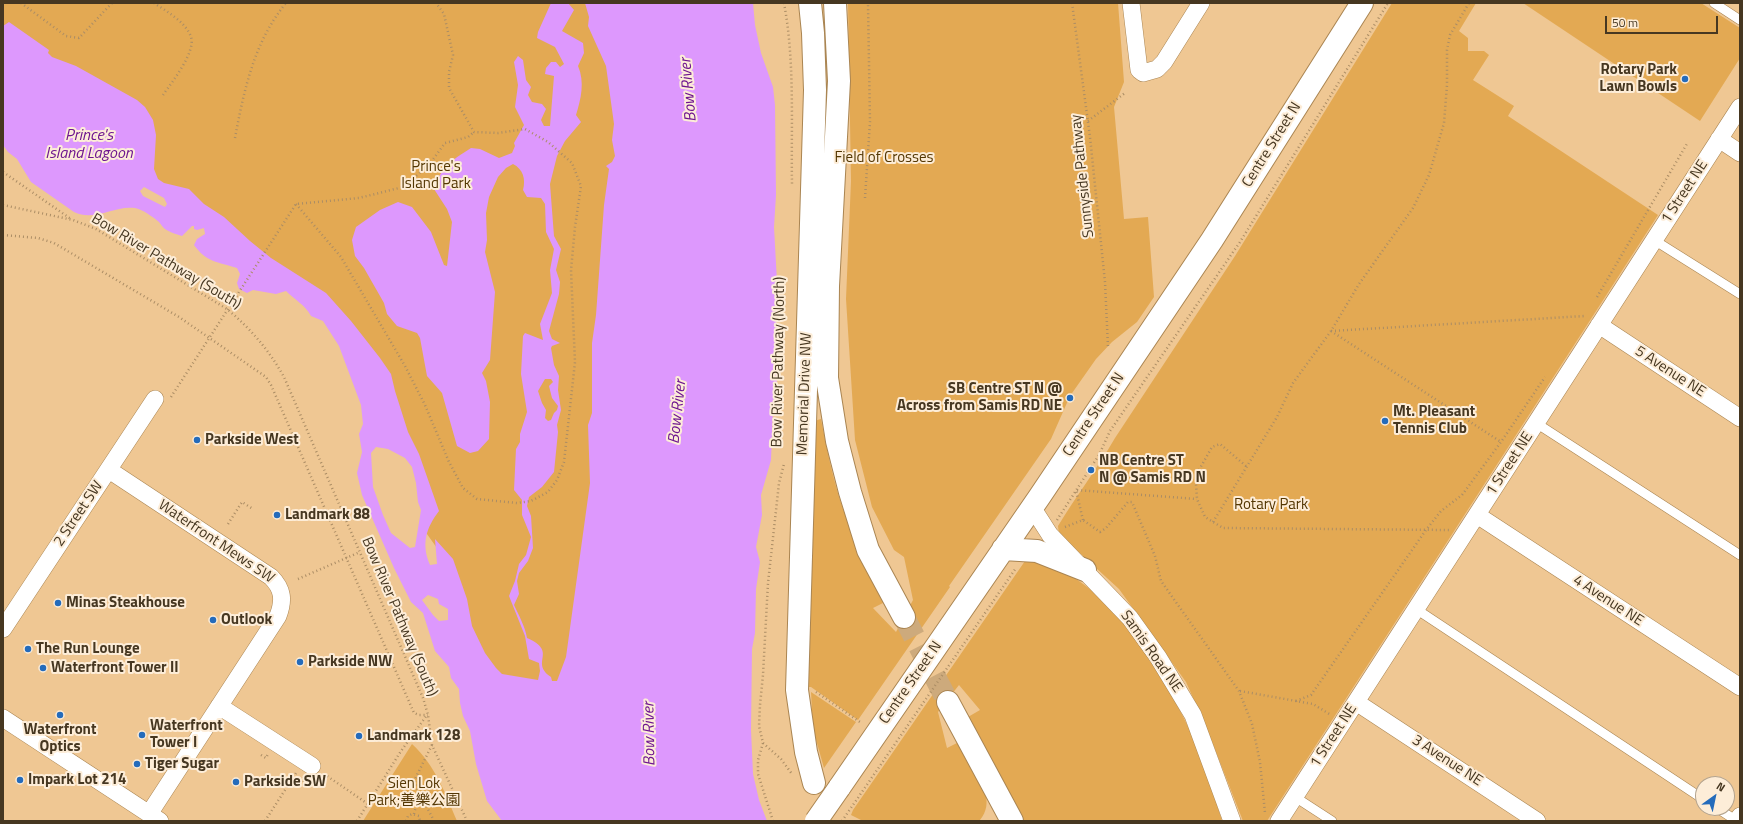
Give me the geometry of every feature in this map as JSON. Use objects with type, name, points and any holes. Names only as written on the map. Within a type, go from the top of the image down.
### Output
[{"type":"main road","name":"Memorial Drive NW","points":[[805,781],[806,752],[797,690],[814,90],[813,33],[810,3]]},
{"type":"main road","name":"Memorial Drive NW","points":[[835,3],[839,81],[828,286],[827,378],[837,441],[850,492],[868,550],[904,617]]},
{"type":"main road","name":"Centre Street N","points":[[816,821],[1012,555],[1032,507],[1212,240],[1362,3]]},
{"type":"main road","points":[[1012,555],[1037,551],[1085,570]]},
{"type":"main road","points":[[948,702],[1008,820]]},
{"type":"street","points":[[1131,3],[1139,70],[1148,73],[1157,69],[1164,62],[1201,3]]},
{"type":"street","name":"1 Street NE","points":[[1272,817],[1295,797],[1536,423],[1589,321],[1654,240],[1740,107]]},
{"type":"street","points":[[1719,139],[1740,153]]},
{"type":"street","name":"5 Avenue NE","points":[[1589,321],[1740,418]]},
{"type":"street","name":"2 Street SW","points":[[3,629],[109,470],[162,400]]},
{"type":"street","name":"Waterfront Mews SW","points":[[109,470],[271,577],[281,588],[282,602],[278,616],[219,706],[155,817]]},
{"type":"street","name":"Samis Road NE","points":[[1032,507],[1050,535],[1130,618],[1158,657],[1193,715],[1232,821]]},
{"type":"street","name":"4 Avenue NE","points":[[1477,515],[1740,687]]},
{"type":"street","name":"3 Avenue NE","points":[[1356,702],[1537,821]]},
{"type":"street","points":[[219,706],[307,764]]},
{"type":"street","points":[[3,718],[155,817]]},
{"type":"street","points":[[1737,821],[1740,816]]},
{"type":"lane","points":[[1714,3],[1740,20]]},
{"type":"lane","points":[[1654,240],[1740,294]]},
{"type":"lane","points":[[1536,423],[1740,556]]},
{"type":"lane","points":[[1416,609],[1695,794]]},
{"type":"lane","points":[[1295,797],[1332,821]]},
{"type":"path","points":[[21,3],[66,36],[79,38],[112,3]]},
{"type":"path","points":[[154,3],[183,25],[190,36],[191,44],[184,64],[163,95]]},
{"type":"path","points":[[235,138],[250,70],[261,43],[272,22],[286,3]]},
{"type":"path","points":[[436,3],[444,14],[454,55],[449,72],[449,88],[474,132]]},
{"type":"path","points":[[784,3],[787,19],[792,92],[792,188]]},
{"type":"path","points":[[865,198],[870,122],[868,3]]},
{"type":"path","name":"Sunnyside Pathway","points":[[1072,3],[1088,121],[1105,282],[1108,347]]},
{"type":"path","points":[[1055,524],[1099,454],[1110,431],[1240,242],[1388,3]]},
{"type":"path","points":[[1213,522],[1277,417],[1293,384],[1331,331],[1359,284],[1413,208],[1429,175],[1444,123],[1447,85],[1447,50],[1450,36],[1469,3]]},
{"type":"path","points":[[1088,121],[1125,93]]},
{"type":"path","points":[[162,400],[209,338],[296,204],[359,198],[403,187],[429,165],[445,143],[468,137],[474,132],[498,133],[525,129],[548,142],[572,163],[580,186],[571,270],[576,362],[564,462],[556,480],[548,492],[531,501],[517,503],[477,499],[463,488],[449,462],[425,405],[406,366],[341,257],[296,204]]},
{"type":"path","points":[[1593,303],[1688,142]]},
{"type":"path","points":[[3,172],[73,220]]},
{"type":"path","name":"Bow River Pathway (South)","points":[[3,205],[73,220],[96,229],[228,309],[265,346],[284,377],[423,698],[428,715],[432,745],[467,821]]},
{"type":"path","name":"Bow River Pathway (South)","points":[[3,235],[47,240],[179,317],[262,373],[269,381],[414,713],[419,715],[428,715]]},
{"type":"path","points":[[1331,331],[1589,321],[1589,310]]},
{"type":"path","points":[[1331,331],[1501,442]]},
{"type":"path","points":[[1296,701],[1311,695],[1426,530],[1441,511],[1462,495],[1501,442],[1548,372]]},
{"type":"path","points":[[1246,466],[1220,444],[1212,447],[1199,470],[1196,484],[1197,499],[1205,517],[1223,528],[1457,530],[1464,535]]},
{"type":"path","name":"Bow River Pathway (North)","points":[[773,821],[758,774],[758,760],[763,743],[759,726],[764,668],[768,583],[779,483],[786,460]]},
{"type":"path","points":[[1076,490],[1197,499]]},
{"type":"path","points":[[1076,490],[1083,520],[1100,532],[1106,528],[1128,502],[1132,502],[1156,556],[1161,581],[1239,691],[1252,724],[1272,817]]},
{"type":"path","points":[[228,524],[242,502],[254,509]]},
{"type":"path","points":[[1059,530],[1083,520]]},
{"type":"path","points":[[298,578],[360,552]]},
{"type":"path","points":[[842,821],[1012,555]]},
{"type":"path","points":[[814,691],[860,722]]},
{"type":"path","points":[[1239,691],[1313,704],[1343,722]]},
{"type":"path","points":[[357,821],[401,751],[428,715]]},
{"type":"path","points":[[763,743],[805,781]]},
{"type":"path","points":[[432,745],[415,784],[434,821]]},
{"type":"path","points":[[265,821],[307,764],[368,804]]},
{"type":"path","points":[[414,814],[419,792]]},
{"type":"path","points":[[406,821],[408,816],[414,814],[419,816],[420,821]]},
{"type":"green space","name":"Prince's Island Park","points":[[3,3],[588,3],[610,65],[619,158],[595,483],[573,660],[560,687],[500,677],[482,658],[454,572],[422,527],[424,489],[348,324],[167,194],[3,33]]},
{"type":"green space","name":"Field of Crosses","points":[[848,3],[1118,3],[1124,82],[1114,107],[1124,219],[1148,217],[1154,297],[1137,322],[1112,342],[1096,359],[1070,396],[1051,439],[858,720],[811,687],[808,687],[814,421],[821,419],[839,498],[858,544],[885,602],[873,608],[896,632],[913,600],[904,557],[894,550],[872,507],[855,440],[846,299],[851,181]]},
{"type":"green space","name":"Rotary Park","points":[[1392,3],[1476,3],[1459,31],[1468,38],[1468,51],[1484,51],[1489,55],[1473,80],[1514,106],[1508,116],[1658,215],[1267,821],[1243,821],[1207,729],[1186,682],[1119,589],[1059,534],[1058,526],[1235,256]]},
{"type":"green space","name":"Rotary Park Lawn Bowls","points":[[1523,3],[1701,3],[1740,28],[1740,58],[1700,121]]},
{"type":"green space","points":[[1025,561],[1054,567],[1082,583],[1108,606],[1132,635],[1174,698],[1189,729],[1204,763],[1222,821],[1024,821],[968,717],[980,710],[959,685],[938,712],[947,748],[959,742],[985,792],[986,807],[980,820],[863,821],[851,815]]},
{"type":"green space","points":[[811,692],[856,722],[824,768],[813,729]]},
{"type":"green space","name":"Sien Lok Park;善樂公園","points":[[412,744],[427,761],[439,780],[457,821],[363,821]]},
{"type":"water","points":[[551,3],[568,3],[574,10],[562,31],[583,43],[584,53],[578,66],[582,84],[581,97],[576,115],[581,122],[565,141],[557,156],[550,184],[554,236],[561,249],[556,270],[560,282],[559,294],[549,331],[552,339],[560,343],[552,346],[551,348],[554,365],[559,376],[558,390],[561,410],[557,425],[558,432],[554,472],[542,487],[529,497],[527,506],[531,516],[533,548],[528,561],[519,573],[517,581],[519,594],[514,605],[527,638],[541,648],[543,653],[542,667],[551,677],[552,681],[557,681],[566,657],[590,483],[588,425],[592,413],[592,343],[596,315],[604,205],[609,169],[606,166],[612,162],[615,156],[612,140],[614,124],[606,66],[588,26],[589,17],[585,3],[753,3],[755,25],[761,53],[773,87],[775,105],[776,195],[774,227],[778,300],[775,339],[777,383],[773,409],[771,460],[761,495],[762,515],[756,547],[760,562],[756,589],[755,633],[752,649],[751,730],[753,774],[759,800],[767,821],[502,821],[487,801],[476,764],[470,731],[463,716],[459,689],[451,678],[449,667],[435,651],[423,613],[411,602],[394,568],[362,495],[357,473],[362,452],[359,434],[363,424],[361,405],[339,346],[323,321],[311,316],[303,305],[286,291],[276,294],[253,290],[247,293],[239,289],[237,283],[240,274],[237,268],[213,261],[203,255],[194,245],[197,239],[205,234],[204,228],[197,230],[194,229],[194,226],[192,226],[182,236],[167,230],[151,216],[135,208],[120,209],[89,215],[82,215],[74,212],[31,182],[17,159],[8,152],[3,145],[3,26],[9,22],[49,50],[48,53],[52,57],[76,66],[137,100],[145,107],[153,120],[156,135],[154,169],[158,179],[164,183],[189,189],[204,204],[224,217],[271,258],[326,293],[351,321],[391,374],[408,432],[419,454],[439,511],[426,536],[425,543],[430,565],[437,564],[435,539],[453,559],[467,599],[472,626],[485,653],[502,674],[538,680],[540,671],[539,663],[529,659],[525,636],[509,596],[515,581],[519,564],[526,555],[531,537],[522,515],[522,500],[514,490],[516,449],[520,442],[520,434],[527,412],[521,374],[523,336],[525,333],[543,340],[540,324],[552,293],[550,270],[554,249],[546,232],[545,204],[541,198],[527,197],[523,190],[523,175],[513,164],[506,168],[498,177],[489,197],[486,213],[487,240],[485,252],[495,292],[490,360],[482,373],[486,381],[490,402],[489,439],[478,451],[470,453],[457,446],[442,393],[427,376],[420,338],[417,333],[397,326],[387,314],[384,303],[364,268],[355,256],[352,240],[356,227],[380,210],[398,202],[412,207],[431,232],[444,265],[447,266],[452,222],[447,209],[434,189],[437,181],[448,164],[471,148],[480,149],[499,158],[512,153],[515,146],[514,143],[524,125],[515,107],[518,85],[514,62],[518,56],[523,60],[526,80],[531,87],[528,95],[532,102],[542,104],[546,109],[541,120],[544,126],[550,126],[554,76],[545,74],[546,68],[551,62],[556,62],[560,67],[564,64],[555,47],[537,38],[538,32]],"holes":[[[144,187],[164,198],[167,204],[165,207],[143,196],[140,191]],[[545,379],[551,379],[553,382],[549,386],[552,398],[558,406],[551,420],[548,421],[545,418],[546,410],[538,391]],[[376,447],[388,449],[405,458],[412,467],[416,483],[418,502],[421,510],[415,547],[410,548],[391,533],[373,487],[371,453]],[[428,595],[438,599],[439,604],[448,609],[448,620],[439,621],[422,600]]]},
{"type":"tunnel","points":[[904,617],[948,702]]},
{"type":"place","name":"Rotary Park Lawn Bowls","points":[[1685,79]]},
{"type":"place","name":"SB Centre ST N @ Across from Samis RD NE","points":[[1070,398]]},
{"type":"place","name":"Mt. Pleasant Tennis Club","points":[[1385,421]]},
{"type":"place","name":"Parkside West","points":[[197,440]]},
{"type":"place","name":"NB Centre ST N @ Samis RD N","points":[[1091,470]]},
{"type":"place","name":"Landmark 88","points":[[277,515]]},
{"type":"place","name":"Minas Steakhouse","points":[[58,603]]},
{"type":"place","name":"Outlook","points":[[213,620]]},
{"type":"place","name":"The Run Lounge","points":[[28,649]]},
{"type":"place","name":"Parkside NW","points":[[300,662]]},
{"type":"place","name":"Waterfront Tower II","points":[[43,668]]},
{"type":"place","name":"Waterfront Optics","points":[[60,715]]},
{"type":"place","name":"Waterfront Tower I","points":[[142,735]]},
{"type":"place","name":"Landmark 128","points":[[359,736]]},
{"type":"place","name":"Tiger Sugar","points":[[137,764]]},
{"type":"place","name":"Impark Lot 214","points":[[20,780]]},
{"type":"place","name":"Parkside SW","points":[[236,782]]},
{"type":"water label","name":"Bow River","points":[[689,90]]},
{"type":"water label","name":"Prince's Island Lagoon","points":[[89,145]]},
{"type":"water label","name":"Bow River","points":[[678,412]]},
{"type":"water label","name":"Bow River","points":[[650,734]]}]
